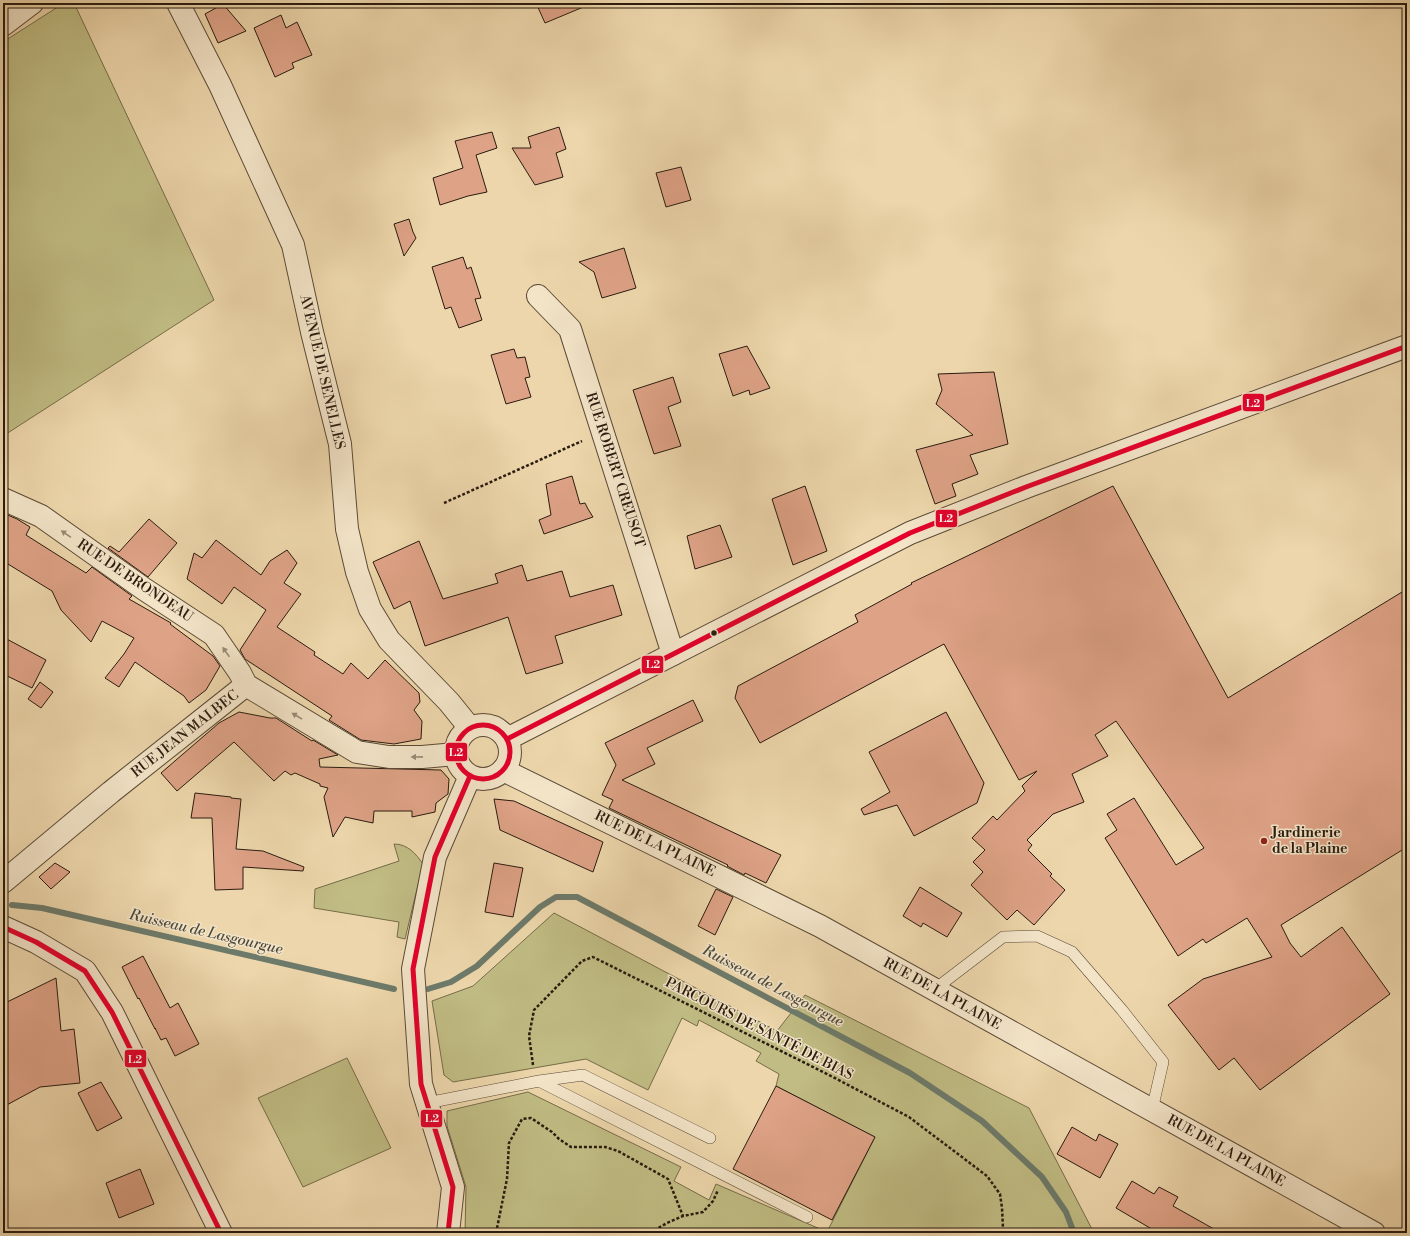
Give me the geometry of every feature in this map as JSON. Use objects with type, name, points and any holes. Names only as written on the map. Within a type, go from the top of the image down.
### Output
[{"type":"street","points":[[3,25],[32,3]]},
{"type":"street","name":"AVENUE DE SENELLES","points":[[178,3],[220,85],[294,244],[312,332],[340,444],[347,529],[357,572],[370,609],[390,640],[449,702],[470,728]]},
{"type":"street","name":"RUE ROBERT CREUSOT","points":[[538,296],[570,329],[673,654]]},
{"type":"street","points":[[507,740],[910,533],[1034,484],[1407,346]]},
{"type":"street","name":"RUE DE BRONDEAU","points":[[3,499],[40,516],[144,589],[214,635],[240,673],[246,686]]},
{"type":"street","name":"RUE JEAN MALBEC","points":[[3,882],[111,792],[246,686],[357,752],[389,757],[422,757],[456,754]]},
{"type":"street","points":[[478,725],[487,725],[502,733],[507,740],[510,755],[503,770],[496,776],[488,779],[470,776],[458,763],[456,746],[459,739],[470,728],[478,725]]},
{"type":"street","name":"RUE DE LA PLAINE","points":[[503,770],[820,926],[1374,1233]]},
{"type":"street","points":[[448,1233],[453,1187],[421,1084],[413,969],[435,857],[470,776]]},
{"type":"street","points":[[3,927],[36,942],[85,971],[112,1012],[221,1233]]},
{"type":"lane","points":[[935,990],[1002,937],[1037,936],[1072,952],[1122,1010],[1163,1062],[1152,1110]]},
{"type":"lane","points":[[427,1103],[539,1081],[582,1075],[710,1138]]},
{"type":"lane","points":[[539,1081],[807,1217]]},
{"type":"path","points":[[444,503],[603,432]]},
{"type":"path","name":"PARCOURS DE SANTÉ DE BIAS","points":[[539,1081],[532,1061],[529,1036],[534,1010],[582,960],[593,957],[831,1076],[909,1117],[987,1176],[1000,1194],[1003,1228],[1001,1233]]},
{"type":"path","points":[[496,1233],[507,1179],[509,1143],[522,1119],[532,1118],[571,1147],[605,1147],[612,1149],[668,1179],[683,1216]]},
{"type":"path","points":[[650,1233],[683,1216],[703,1212],[713,1201],[726,1175]]},
{"type":"shaded area","points":[[64,3],[74,3],[214,300],[3,436],[3,42]]},
{"type":"shaded area","points":[[394,844],[399,844],[407,848],[414,853],[423,864],[405,939],[397,937],[399,922],[314,908],[315,889],[399,861]]},
{"type":"shaded area","points":[[554,913],[777,1031],[805,995],[1029,1108],[1094,1233],[465,1233],[466,1187],[447,1126],[447,1111],[528,1092],[681,1167],[674,1181],[709,1200],[716,1184],[827,1232],[875,1137],[776,1086],[779,1074],[756,1061],[761,1053],[699,1020],[697,1026],[682,1018],[648,1090],[586,1059],[453,1082],[444,1075],[432,1001],[473,986]]},
{"type":"shaded area","points":[[347,1058],[391,1148],[303,1187],[258,1098]]},
{"type":"building","points":[[536,3],[593,3],[545,23]]},
{"type":"building","points":[[223,4],[246,31],[218,43],[205,14]]},
{"type":"building","points":[[281,15],[286,28],[297,22],[312,55],[292,63],[294,68],[275,77],[254,28]]},
{"type":"building","points":[[559,127],[566,149],[556,153],[563,177],[535,185],[512,148],[531,148],[528,137]]},
{"type":"building","points":[[492,132],[497,148],[476,155],[487,192],[468,196],[440,205],[433,178],[463,168],[455,141]]},
{"type":"building","points":[[681,167],[691,200],[666,207],[656,173]]},
{"type":"building","points":[[409,219],[416,238],[404,256],[394,224]]},
{"type":"building","points":[[624,248],[636,288],[602,298],[594,272],[579,262]]},
{"type":"building","points":[[463,257],[467,269],[471,267],[481,298],[475,299],[482,320],[459,328],[451,307],[445,309],[432,267]]},
{"type":"building","points":[[747,346],[770,388],[750,395],[749,390],[733,396],[719,354]]},
{"type":"building","points":[[514,349],[517,358],[525,357],[530,377],[525,378],[531,397],[506,404],[491,355]]},
{"type":"building","points":[[994,372],[1008,444],[970,455],[978,474],[952,484],[956,496],[935,504],[916,450],[973,435],[936,404],[942,390],[938,374]]},
{"type":"building","points":[[673,377],[681,402],[668,407],[681,446],[654,454],[633,390]]},
{"type":"building","points":[[572,476],[580,504],[585,503],[593,517],[544,534],[539,520],[551,515],[546,484]]},
{"type":"building","points":[[805,486],[827,551],[793,565],[772,499]]},
{"type":"building","points":[[1113,486],[1228,698],[1407,589],[1407,847],[1281,925],[1290,943],[1301,957],[1342,927],[1390,994],[1260,1090],[1234,1058],[1219,1070],[1168,1005],[1203,979],[1272,957],[1247,918],[1206,943],[1203,939],[1178,956],[1105,838],[1117,830],[1107,814],[1134,798],[1176,865],[1204,848],[1116,721],[1095,735],[1108,756],[1072,774],[1084,802],[1053,814],[1027,840],[1032,845],[1028,850],[1052,874],[1050,876],[1065,890],[1034,925],[1017,910],[1007,920],[971,885],[983,872],[973,862],[985,850],[972,838],[993,816],[997,820],[1025,791],[1022,786],[1037,771],[1019,780],[944,644],[760,743],[735,698],[738,686],[858,622],[855,615],[912,584],[911,583]]},
{"type":"building","points":[[3,513],[30,527],[26,535],[86,573],[92,567],[132,596],[129,599],[171,623],[170,624],[213,656],[220,666],[206,690],[189,703],[184,696],[135,662],[119,687],[105,678],[124,654],[134,638],[102,621],[91,642],[61,610],[52,591],[3,561]]},
{"type":"building","points":[[149,519],[177,543],[148,577],[108,548],[110,546],[119,552]]},
{"type":"building","points":[[720,525],[732,557],[695,569],[687,536]]},
{"type":"building","points":[[216,540],[261,575],[270,561],[287,550],[297,563],[284,583],[301,594],[277,627],[315,652],[314,655],[343,674],[351,663],[368,679],[385,660],[419,693],[420,702],[414,710],[422,721],[421,739],[394,744],[361,740],[329,720],[332,716],[245,659],[240,650],[266,610],[234,587],[222,604],[187,579],[194,553],[202,558]]},
{"type":"building","points":[[419,541],[443,599],[498,583],[495,574],[522,565],[527,581],[562,571],[570,597],[613,585],[622,615],[555,636],[563,663],[526,674],[508,617],[425,646],[410,601],[394,609],[373,562]]},
{"type":"building","points":[[3,637],[46,660],[32,688],[3,674]]},
{"type":"building","points":[[40,682],[53,692],[41,708],[28,699]]},
{"type":"building","points":[[693,700],[703,721],[647,748],[655,764],[622,780],[781,855],[766,883],[745,873],[744,875],[727,866],[728,865],[609,808],[613,800],[602,795],[616,765],[605,743]]},
{"type":"building","points":[[239,712],[276,718],[312,741],[313,740],[338,755],[319,759],[320,767],[441,770],[449,779],[448,794],[436,803],[435,812],[412,817],[412,811],[374,811],[373,823],[345,817],[333,837],[324,797],[328,788],[320,786],[320,784],[295,773],[291,775],[285,771],[274,781],[234,742],[177,791],[161,773],[219,723]]},
{"type":"building","points":[[946,712],[984,783],[977,803],[914,836],[897,805],[864,815],[861,809],[890,792],[869,752]]},
{"type":"building","points":[[195,793],[241,799],[236,849],[263,851],[304,867],[303,871],[243,867],[243,889],[215,890],[212,818],[191,818]]},
{"type":"building","points":[[494,799],[514,801],[603,842],[593,872],[500,830]]},
{"type":"building","points":[[55,863],[70,872],[51,889],[39,877]]},
{"type":"building","points":[[494,863],[523,868],[513,917],[485,912]]},
{"type":"building","points":[[920,887],[962,913],[947,937],[923,923],[921,927],[903,916]]},
{"type":"building","points":[[716,889],[733,897],[715,935],[698,926]]},
{"type":"building","points":[[143,956],[170,1008],[178,1003],[199,1044],[175,1056],[166,1038],[161,1040],[122,967]]},
{"type":"building","points":[[56,978],[61,1031],[74,1029],[80,1083],[40,1087],[3,1107],[3,1004]]},
{"type":"building","points":[[101,1082],[122,1118],[97,1131],[78,1093]]},
{"type":"building","points":[[776,1086],[875,1137],[832,1220],[733,1169]]},
{"type":"building","points":[[1072,1127],[1096,1141],[1099,1134],[1118,1144],[1100,1178],[1057,1154]]},
{"type":"building","points":[[140,1169],[154,1204],[119,1218],[106,1183]]},
{"type":"building","points":[[1132,1181],[1154,1194],[1159,1187],[1178,1197],[1173,1206],[1221,1233],[1159,1233],[1150,1228],[1116,1208]]},
{"type":"waterway","name":"Ruisseau de Lasgourgue","points":[[428,989],[451,982],[477,966],[540,907],[556,897],[577,897],[910,1073],[982,1121],[1042,1177],[1066,1212],[1074,1233]]},
{"type":"waterway","name":"Ruisseau de Lasgourgue","points":[[12,905],[42,908],[394,989]]},
{"type":"transit line","name":"L2","points":[[507,739],[910,533],[1026,487],[1407,346]]},
{"type":"transit line","name":"L2","points":[[483,725],[493,727],[502,733],[508,742],[510,752],[508,762],[502,771],[493,777],[483,779],[473,777],[464,771],[458,762],[456,752],[458,742],[464,733],[473,727],[483,725]]},
{"type":"transit line","name":"L2","points":[[448,1233],[453,1187],[421,1084],[413,969],[435,857],[470,776]]},
{"type":"transit line","name":"L2","points":[[3,927],[36,942],[85,971],[112,1012],[221,1233]]},
{"type":"place","name":"Jardinerie de la Plaine","points":[[1264,841]]}]
